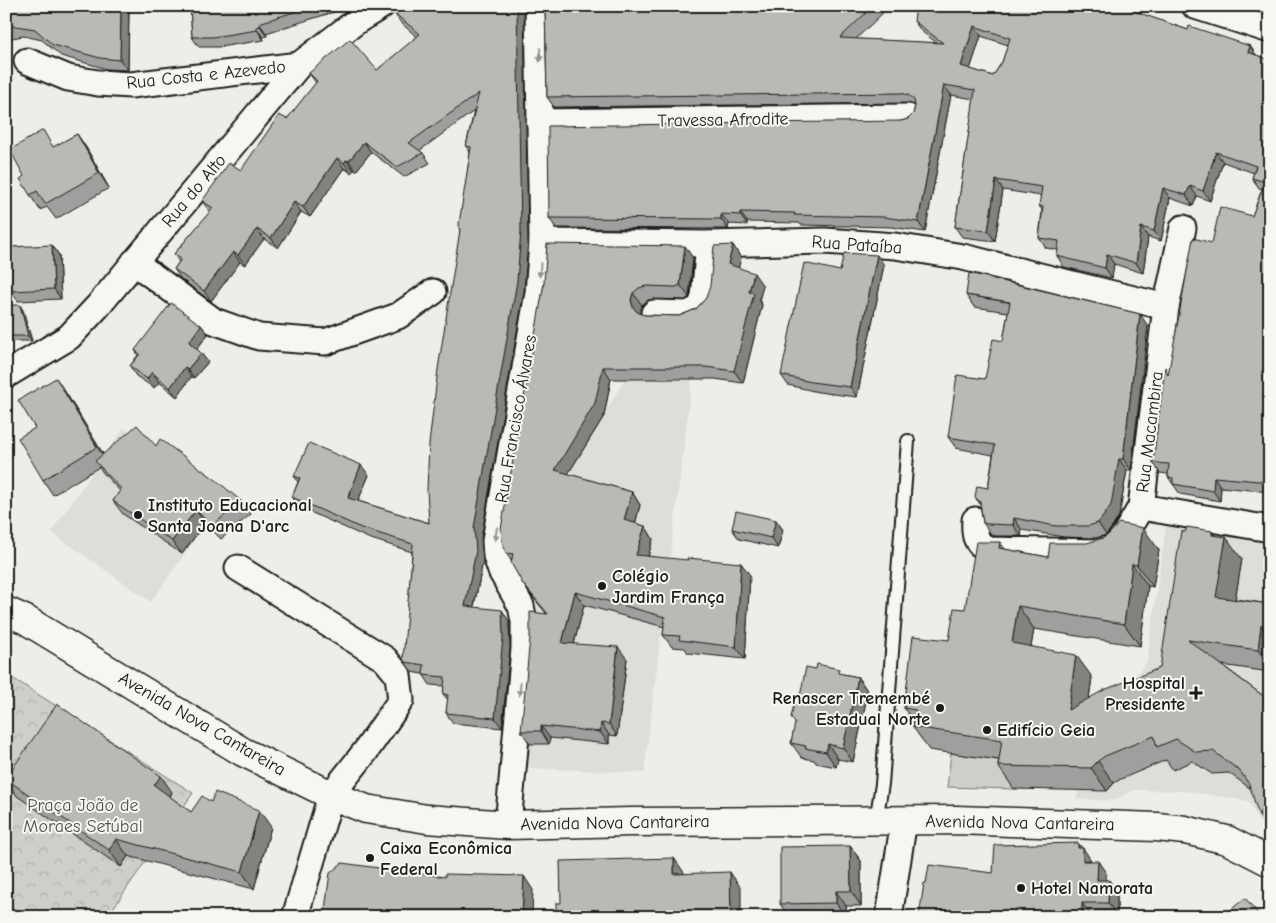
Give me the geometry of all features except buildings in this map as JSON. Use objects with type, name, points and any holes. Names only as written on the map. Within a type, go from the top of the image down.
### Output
[{"type":"main road","name":"Avenida Nova Cantareira","points":[[6,611],[26,620],[243,752],[331,795],[366,809],[427,819],[508,825],[641,822],[956,820],[1157,827],[1185,830],[1227,840],[1270,862]]},
{"type":"street","name":"Rua do Alto","points":[[6,375],[69,336],[98,306],[299,65],[358,20],[381,6]]},
{"type":"street","name":"Rua Francisco Álvares","points":[[508,825],[524,649],[524,621],[521,606],[501,572],[496,556],[495,540],[538,293],[542,242],[538,6]]},
{"type":"street","points":[[1195,6],[1227,11],[1270,30]]},
{"type":"street","name":"Rua Costa e Azevedo","points":[[27,61],[68,78],[98,83],[131,85],[299,65]]},
{"type":"street","name":"Travessa Afrodite","points":[[539,122],[908,117]]},
{"type":"street","name":"Rua Macambira","points":[[1182,228],[1166,307],[1141,507],[1270,529]]},
{"type":"street","name":"Rua Pataíba","points":[[542,242],[709,244],[825,241],[895,246],[963,257],[1166,307]]},
{"type":"street","points":[[654,313],[688,314],[701,306],[704,297],[709,244]]},
{"type":"street","points":[[134,262],[214,321],[259,337],[325,342],[398,316],[433,292]]},
{"type":"street","points":[[975,520],[974,532],[977,540],[981,547],[990,550],[1098,552],[1114,547],[1125,534],[1141,507]]},
{"type":"street","points":[[238,568],[385,659],[398,675],[401,700],[365,752],[331,795],[295,917]]},
{"type":"street","points":[[889,917],[904,820]]},
{"type":"lane","points":[[876,821],[882,784],[908,441]]},
{"type":"shaded area","name":"Colégio Jardim França","points":[[625,379],[692,379],[644,773],[529,768],[525,765],[534,601],[551,520],[574,465]]},
{"type":"shaded area","name":"Instituto Educacional Santa Joana D'arc","points":[[124,428],[224,498],[151,602],[51,532]]},
{"type":"shaded area","name":"Hospital Presidente","points":[[1166,525],[1270,541],[1270,831],[1261,825],[1248,801],[1185,791],[1134,790],[1112,801],[1076,799],[1096,724],[1147,662]]},
{"type":"green space","name":"Praça João de Moraes Setúbal","points":[[6,674],[193,793],[107,917],[6,917]]},
{"type":"green space","points":[[951,753],[1017,763],[1014,789],[947,787]]},
{"type":"place","name":"Instituto Educacional Santa Joana D'arc","points":[[138,515]]},
{"type":"place","name":"Colégio Jardim França","points":[[602,586]]},
{"type":"place","name":"Hospital Presidente","points":[[1196,693]]},
{"type":"place","name":"Renascer Tremembé Estadual Norte","points":[[940,708]]},
{"type":"place","name":"Edifício Geia","points":[[987,730]]},
{"type":"place","name":"Caixa Econômica Federal","points":[[370,858]]},
{"type":"place","name":"Hotel Namorata","points":[[1021,888]]}]
